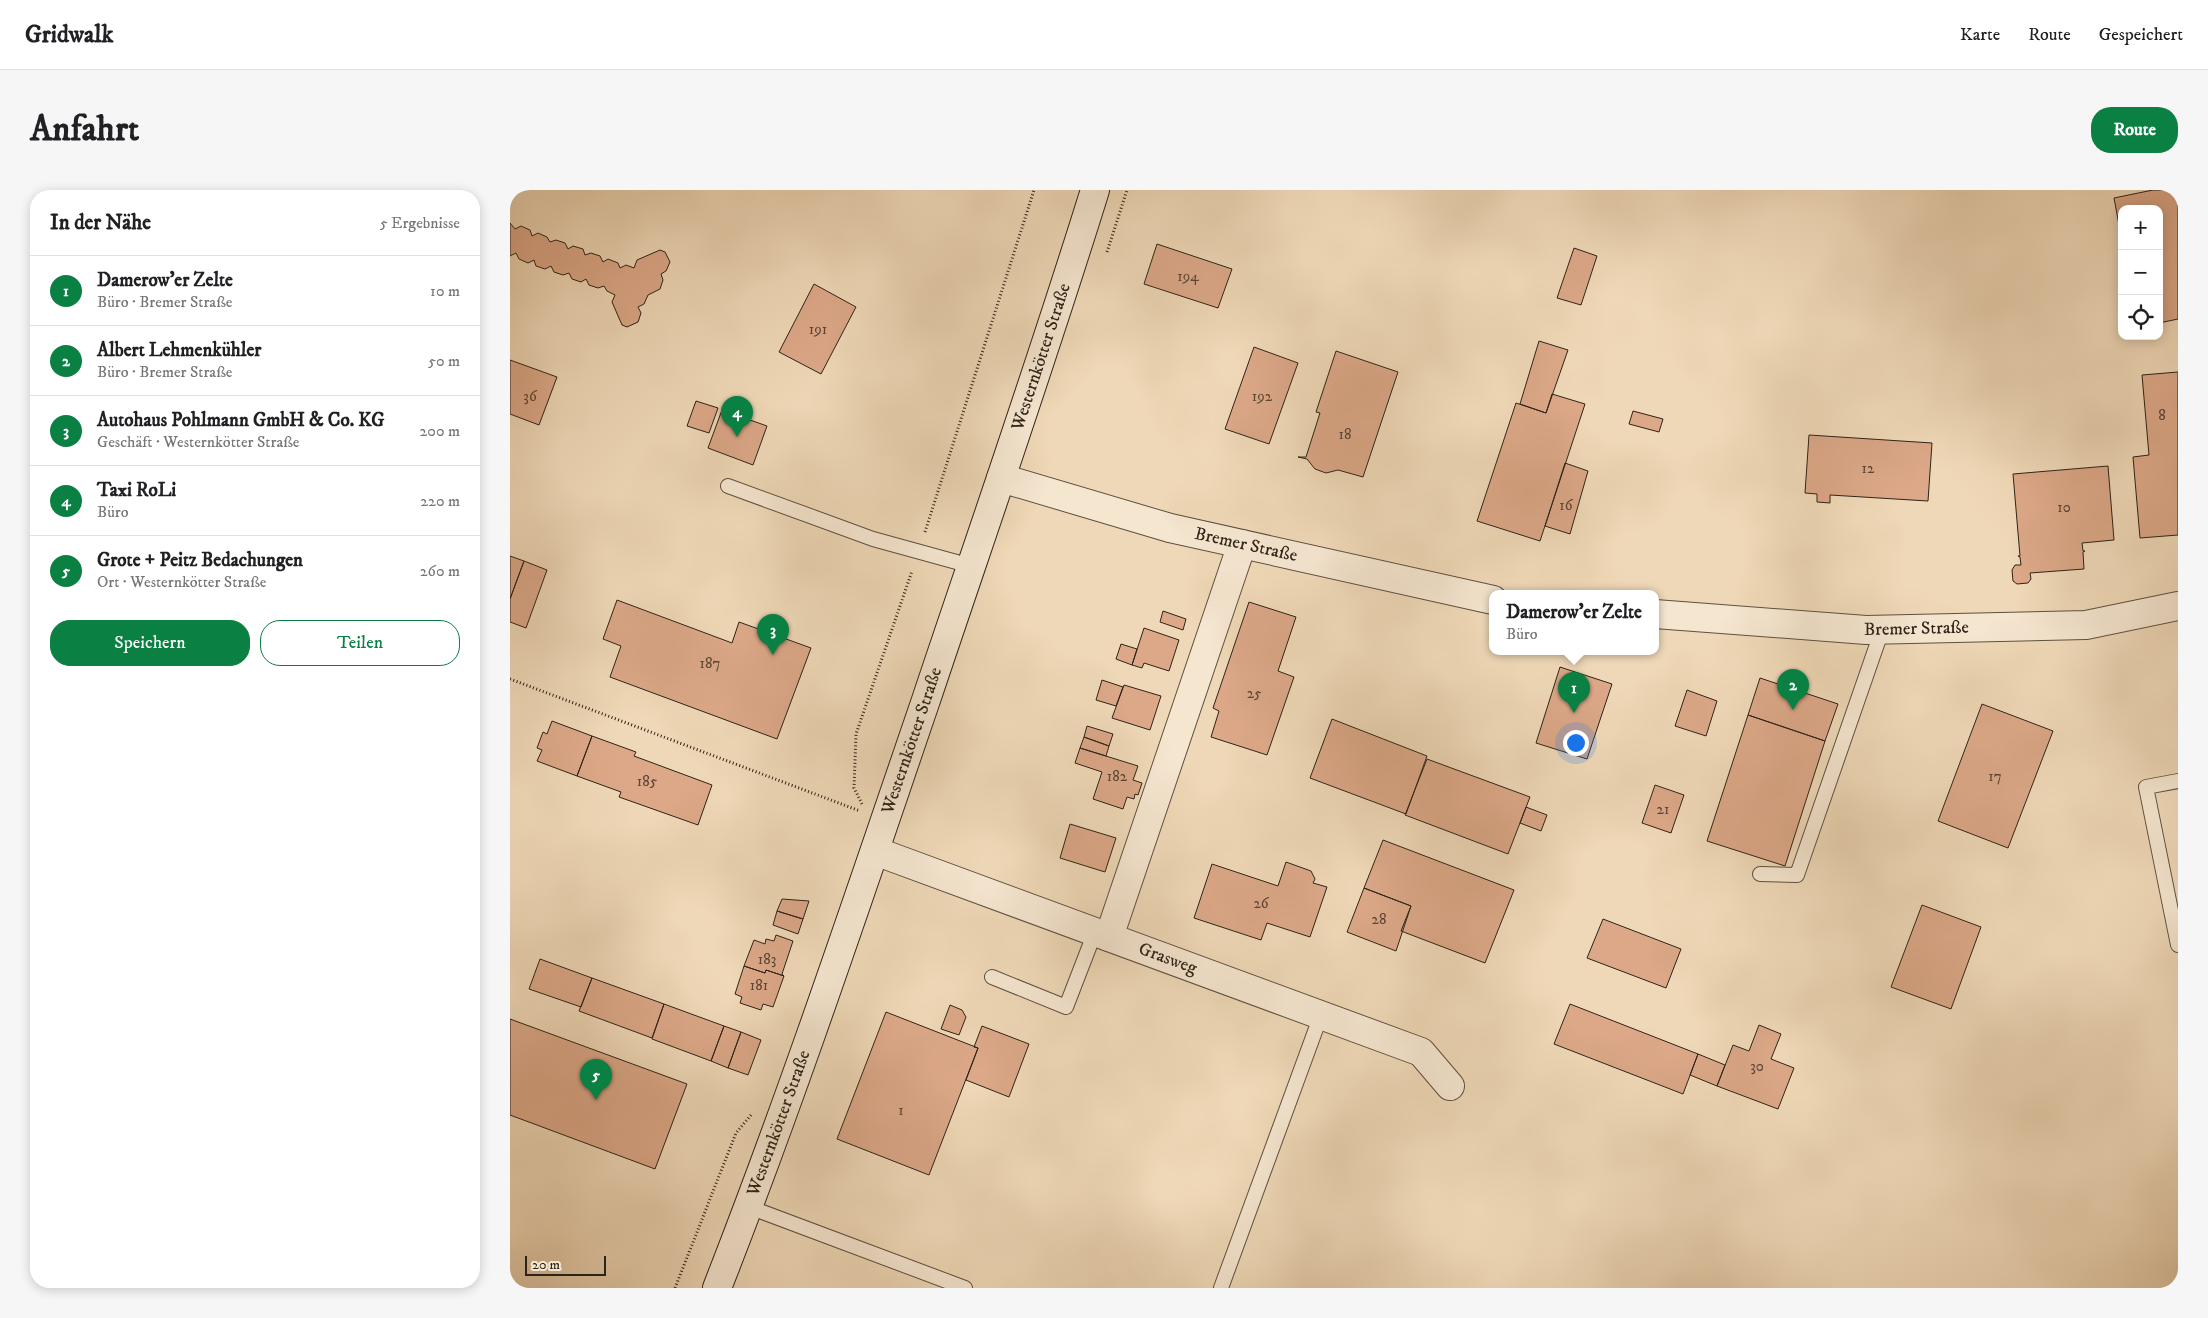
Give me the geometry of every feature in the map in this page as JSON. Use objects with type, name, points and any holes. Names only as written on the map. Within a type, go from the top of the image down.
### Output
[{"type":"street","name":"Westernkötter Straße","points":[[718,1288],[749,1207],[875,852],[1001,478],[1095,190]]},
{"type":"street","name":"Bremer Straße","points":[[1001,478],[1170,528],[1489,599]]},
{"type":"street","points":[[1102,935],[1242,544]]},
{"type":"street","name":"Bremer Straße","points":[[1659,614],[1882,630],[2086,625],[2178,606]]},
{"type":"street","name":"Grasweg","points":[[875,852],[1422,1052],[1450,1086]]},
{"type":"lane","points":[[728,486],[873,539],[971,566]]},
{"type":"lane","points":[[1760,874],[1797,876],[1882,630]]},
{"type":"lane","points":[[2178,782],[2146,787],[2178,945]]},
{"type":"lane","points":[[992,977],[1066,1007],[1102,935]]},
{"type":"lane","points":[[1221,1288],[1321,1015]]},
{"type":"lane","points":[[749,1207],[965,1288]]},
{"type":"path","points":[[510,679],[867,813],[854,788],[856,734],[951,456],[1034,190]]},
{"type":"path","points":[[675,1288],[736,1133],[756,1111]]},
{"type":"building","points":[[2153,190],[2176,190],[2178,202],[2178,319],[2163,322],[2163,205],[2118,205],[2118,220],[2114,198]]},
{"type":"building","points":[[510,223],[515,229],[521,226],[530,230],[532,236],[538,233],[547,237],[550,242],[556,240],[565,243],[568,249],[573,246],[583,249],[585,255],[591,253],[600,256],[603,262],[608,259],[618,263],[620,268],[626,265],[634,268],[637,260],[660,250],[665,252],[670,262],[666,271],[661,274],[663,280],[660,289],[648,295],[644,304],[638,307],[641,313],[638,322],[627,327],[622,325],[612,302],[615,295],[607,291],[604,286],[598,288],[589,285],[586,279],[581,282],[572,279],[569,273],[563,275],[554,272],[551,266],[545,269],[536,266],[534,260],[528,263],[519,259],[516,253],[510,256]]},
{"type":"building","points":[[1157,244],[1232,269],[1218,308],[1144,284]]},
{"type":"building","points":[[1574,248],[1597,256],[1581,305],[1557,298]]},
{"type":"building","points":[[814,284],[856,307],[821,374],[779,352]]},
{"type":"building","points":[[1539,341],[1568,350],[1546,413],[1520,404]]},
{"type":"building","points":[[1254,347],[1298,363],[1269,444],[1225,429]]},
{"type":"building","points":[[1336,351],[1398,372],[1363,477],[1338,470],[1326,473],[1315,469],[1307,459],[1298,457],[1306,457],[1320,413],[1316,412]]},
{"type":"building","points":[[510,360],[557,377],[539,425],[510,414]]},
{"type":"building","points":[[2178,372],[2178,535],[2140,538],[2133,457],[2149,455],[2142,375]]},
{"type":"building","points":[[1552,394],[1585,404],[1540,541],[1477,521],[1516,403],[1546,413]]},
{"type":"building","points":[[696,401],[718,408],[709,433],[687,426]]},
{"type":"building","points":[[722,410],[767,426],[753,465],[708,448]]},
{"type":"building","points":[[1633,411],[1663,419],[1659,432],[1629,424]]},
{"type":"building","points":[[1809,435],[1932,443],[1928,501],[1830,495],[1830,503],[1817,502],[1817,494],[1805,493]]},
{"type":"building","points":[[1565,463],[1588,471],[1570,534],[1545,526]]},
{"type":"building","points":[[2108,466],[2114,540],[2082,543],[2083,551],[2085,551],[2083,552],[2084,569],[2030,573],[2031,579],[2028,583],[2017,584],[2013,581],[2012,570],[2015,565],[2021,565],[2020,557],[2018,556],[2020,556],[2013,474]]},
{"type":"building","points":[[510,556],[524,561],[510,599]]},
{"type":"building","points":[[524,561],[547,570],[526,628],[510,622],[510,599]]},
{"type":"building","points":[[617,600],[732,643],[739,622],[811,648],[777,739],[610,677],[621,646],[603,639]]},
{"type":"building","points":[[1249,602],[1296,617],[1278,671],[1294,677],[1267,755],[1211,737],[1219,711],[1213,708]]},
{"type":"building","points":[[1163,611],[1186,619],[1183,630],[1160,622]]},
{"type":"building","points":[[1144,628],[1179,640],[1169,671],[1144,663],[1142,668],[1132,665]]},
{"type":"building","points":[[1121,644],[1137,649],[1132,665],[1116,659]]},
{"type":"building","points":[[1560,667],[1612,684],[1587,759],[1536,743]]},
{"type":"building","points":[[1760,678],[1838,704],[1825,741],[1748,715]]},
{"type":"building","points":[[1102,680],[1123,687],[1116,706],[1096,700]]},
{"type":"building","points":[[1124,685],[1161,696],[1150,730],[1112,718]]},
{"type":"building","points":[[1687,690],[1717,701],[1706,736],[1675,726]]},
{"type":"building","points":[[1982,704],[2053,731],[2008,848],[1938,821]]},
{"type":"building","points":[[1748,715],[1825,741],[1785,866],[1707,841]]},
{"type":"building","points":[[1332,719],[1427,756],[1406,814],[1310,778]]},
{"type":"building","points":[[552,721],[592,736],[577,776],[537,761],[542,750],[537,748],[543,732],[547,734]]},
{"type":"building","points":[[1087,726],[1113,734],[1109,746],[1084,737]]},
{"type":"building","points":[[592,736],[636,752],[634,756],[712,785],[698,825],[619,797],[621,792],[577,776]]},
{"type":"building","points":[[1084,737],[1109,746],[1106,756],[1080,748]]},
{"type":"building","points":[[1080,748],[1138,766],[1133,780],[1142,783],[1138,795],[1135,794],[1134,799],[1127,797],[1123,809],[1093,799],[1102,772],[1075,763]]},
{"type":"building","points":[[1427,759],[1530,797],[1508,854],[1405,815]]},
{"type":"building","points":[[1655,785],[1684,795],[1671,833],[1642,823]]},
{"type":"building","points":[[1526,807],[1547,815],[1541,831],[1520,823]]},
{"type":"building","points":[[1070,824],[1116,838],[1105,872],[1060,858]]},
{"type":"building","points":[[1383,840],[1514,890],[1485,963],[1401,931],[1411,906],[1364,888]]},
{"type":"building","points":[[1286,862],[1311,871],[1315,879],[1313,883],[1327,887],[1310,937],[1267,923],[1261,940],[1194,918],[1212,864],[1278,886]]},
{"type":"building","points":[[1364,888],[1411,906],[1396,951],[1347,932]]},
{"type":"building","points":[[782,899],[809,901],[803,919],[777,911]]},
{"type":"building","points":[[1922,905],[1981,927],[1951,1009],[1891,987]]},
{"type":"building","points":[[777,911],[803,919],[798,934],[773,925]]},
{"type":"building","points":[[1603,919],[1681,949],[1666,988],[1587,958]]},
{"type":"building","points":[[776,935],[793,941],[782,974],[784,976],[766,970],[765,973],[744,966],[754,940],[765,944],[766,939],[774,941]]},
{"type":"building","points":[[540,959],[592,978],[581,1007],[529,989]]},
{"type":"building","points":[[744,966],[765,973],[766,970],[784,976],[773,1007],[763,1004],[761,1010],[740,1003],[742,997],[735,994]]},
{"type":"building","points":[[592,978],[664,1004],[652,1038],[579,1011]]},
{"type":"building","points":[[664,1004],[724,1026],[711,1061],[652,1039]]},
{"type":"building","points":[[1570,1004],[1698,1054],[1683,1094],[1554,1044]]},
{"type":"building","points":[[950,1005],[962,1010],[966,1017],[959,1035],[941,1029]]},
{"type":"building","points":[[886,1012],[978,1048],[929,1175],[837,1139]]},
{"type":"building","points":[[510,1019],[687,1084],[655,1169],[510,1115]]},
{"type":"building","points":[[1759,1025],[1781,1034],[1771,1059],[1794,1068],[1778,1109],[1717,1086],[1733,1045],[1749,1051]]},
{"type":"building","points":[[724,1026],[741,1032],[728,1068],[711,1061]]},
{"type":"building","points":[[982,1026],[1029,1044],[1009,1097],[966,1080],[978,1048],[974,1047]]},
{"type":"building","points":[[741,1032],[761,1040],[748,1075],[728,1068]]},
{"type":"building","points":[[1698,1054],[1725,1065],[1717,1086],[1690,1075]]},
{"type":"place","name":"Taxi RoLi","points":[[737,437]]},
{"type":"place","name":"Autohaus Pohlmann GmbH & Co. KG","points":[[773,655]]},
{"type":"place","name":"Albert Lehmenkühler","points":[[1793,710]]},
{"type":"place","name":"Damerow'er Zelte","points":[[1574,713]]},
{"type":"place","name":"Grote + Peitz Bedachungen","points":[[596,1100]]}]
